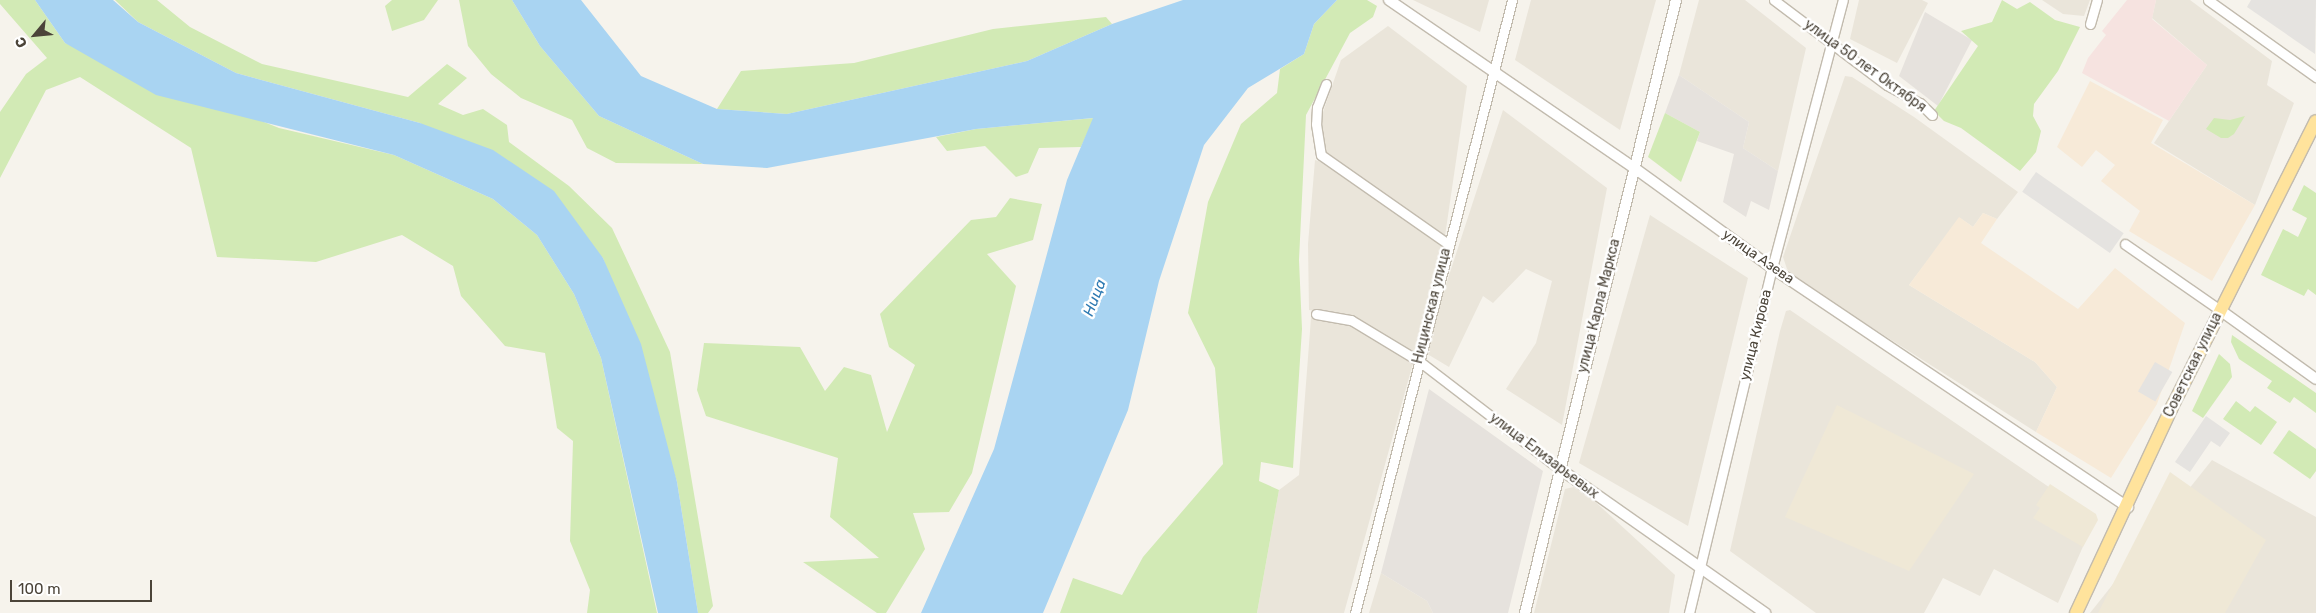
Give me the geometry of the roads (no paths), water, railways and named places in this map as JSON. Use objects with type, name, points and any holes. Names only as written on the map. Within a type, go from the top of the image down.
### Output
[{"type":"main road","name":"Советская улица","points":[[2076,613],[2220,310],[2316,121]]},
{"type":"street","name":"Ницинская улица","points":[[1355,613],[1512,0]]},
{"type":"street","name":"улица Карла Маркса","points":[[1525,613],[1633,167],[1676,0]]},
{"type":"street","name":"улица 50 лет Октября","points":[[1774,0],[1887,85],[1920,103],[1932,115]]},
{"type":"street","name":"улица Кирова","points":[[1689,613],[1772,268],[1843,0]]},
{"type":"street","points":[[2090,24],[2097,0]]},
{"type":"street","points":[[2208,0],[2316,77]]},
{"type":"street","name":"улица Азева","points":[[1390,1],[1494,70],[1633,167],[1772,268],[2128,507]]},
{"type":"street","points":[[1326,84],[1317,107],[1316,124],[1321,155],[1448,244]]},
{"type":"street","points":[[2125,244],[2316,379]]},
{"type":"street","name":"улица Елизарьевых","points":[[1316,314],[1350,320],[1418,361],[1560,469],[1765,613]]},
{"type":"water","points":[[35,0],[113,0],[138,22],[236,73],[420,123],[493,150],[554,191],[603,258],[641,344],[677,482],[698,613],[658,613],[601,358],[574,294],[537,235],[493,199],[394,155],[156,95],[65,43]]},
{"type":"water","name":"Ница","points":[[512,0],[581,0],[641,76],[717,109],[787,114],[1027,61],[1112,24],[1183,0],[1337,0],[1314,24],[1304,54],[1248,88],[1204,145],[1159,281],[1128,410],[1043,613],[921,613],[994,449],[1067,180],[1093,118],[976,129],[767,168],[703,164],[599,116],[540,46]]}]
